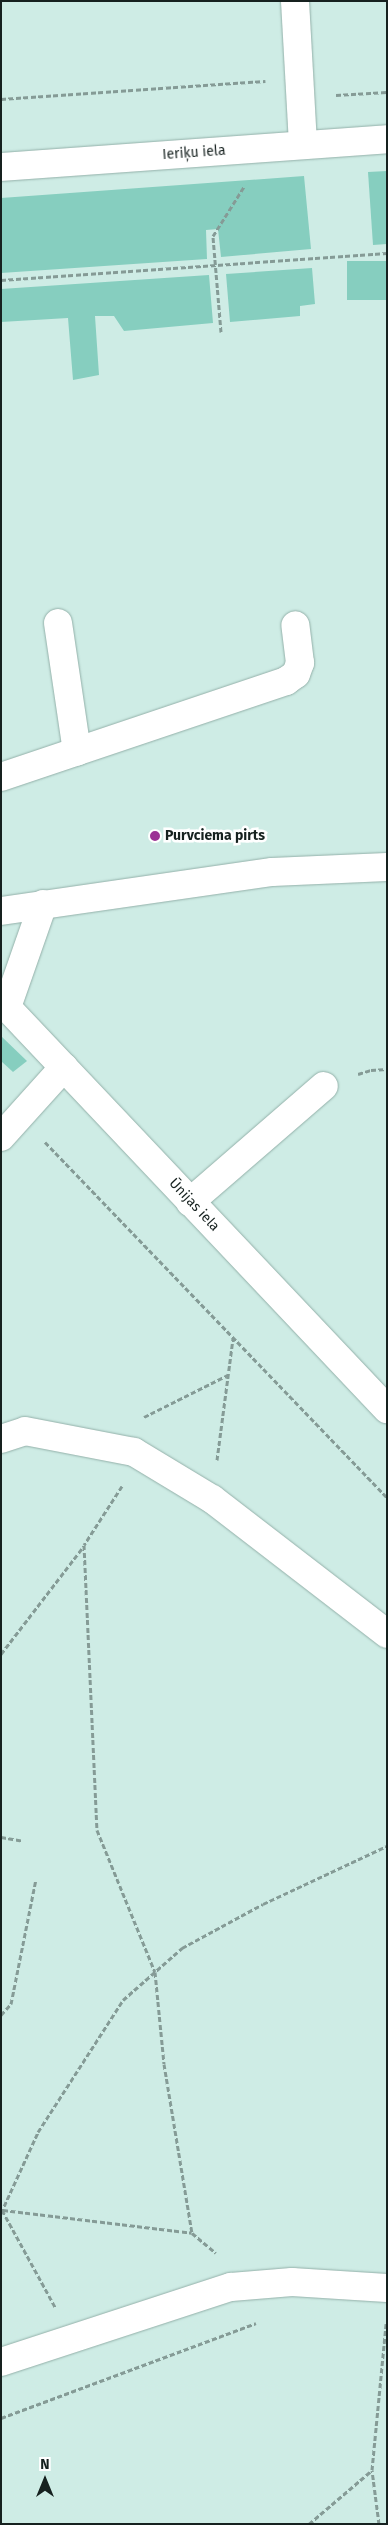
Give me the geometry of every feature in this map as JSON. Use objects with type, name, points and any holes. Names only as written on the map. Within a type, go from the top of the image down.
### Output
[{"type":"street","points":[[295,1],[303,145]]},
{"type":"street","name":"Ieriķu iela","points":[[1,167],[387,139]]},
{"type":"street","points":[[58,623],[77,752]]},
{"type":"street","points":[[1,777],[286,682],[296,674],[300,663],[295,624]]},
{"type":"street","points":[[1,911],[272,872],[387,868]]},
{"type":"street","points":[[4,1004],[43,904]]},
{"type":"street","name":"Ūnijas iela","points":[[4,1004],[387,1409]]},
{"type":"street","points":[[1,1137],[64,1067]]},
{"type":"street","points":[[190,1202],[324,1086]]},
{"type":"street","points":[[1,1439],[25,1431],[134,1452],[142,1456],[212,1499],[387,1634]]},
{"type":"street","points":[[1,2362],[231,2287],[292,2282],[387,2288]]},
{"type":"path","points":[[1,99],[269,81],[300,88],[320,96],[387,92]]},
{"type":"path","points":[[221,332],[213,236],[270,148]]},
{"type":"path","points":[[1,280],[387,253]]},
{"type":"path","points":[[19,1116],[387,1497]]},
{"type":"path","points":[[212,1499],[233,1337]]},
{"type":"path","points":[[96,1445],[130,1425],[228,1375]]},
{"type":"path","points":[[1,1654],[84,1545],[142,1456]]},
{"type":"path","points":[[84,1545],[97,1830],[155,1972],[164,2064],[192,2233]]},
{"type":"path","points":[[1,1837],[23,1841]]},
{"type":"path","points":[[2,2211],[38,2132],[123,2000],[182,1948],[263,1904],[387,1846]]},
{"type":"path","points":[[1,2015],[11,2004],[36,1880]]},
{"type":"path","points":[[1,2418],[264,2320],[253,2285],[192,2233],[2,2211]]},
{"type":"path","points":[[2,2211],[72,2339]]},
{"type":"path","points":[[379,2524],[372,2470],[386,2320]]},
{"type":"path","points":[[309,2524],[372,2470]]},
{"type":"green space","points":[[387,171],[387,244],[373,245],[368,172]]},
{"type":"green space","points":[[304,176],[311,249],[221,257],[218,229],[206,230],[207,259],[1,273],[1,198]]},
{"type":"green space","points":[[347,261],[387,261],[387,300],[347,300]]},
{"type":"green space","points":[[312,268],[315,304],[300,306],[300,316],[230,322],[226,274]]},
{"type":"green space","points":[[209,275],[213,323],[124,331],[114,316],[95,316],[99,375],[73,380],[68,318],[1,322],[1,289]]},
{"type":"green space","points":[[1,1036],[27,1061],[13,1072],[1,1061]]},
{"type":"place","name":"Purvciema pirts","points":[[155,836]]}]
